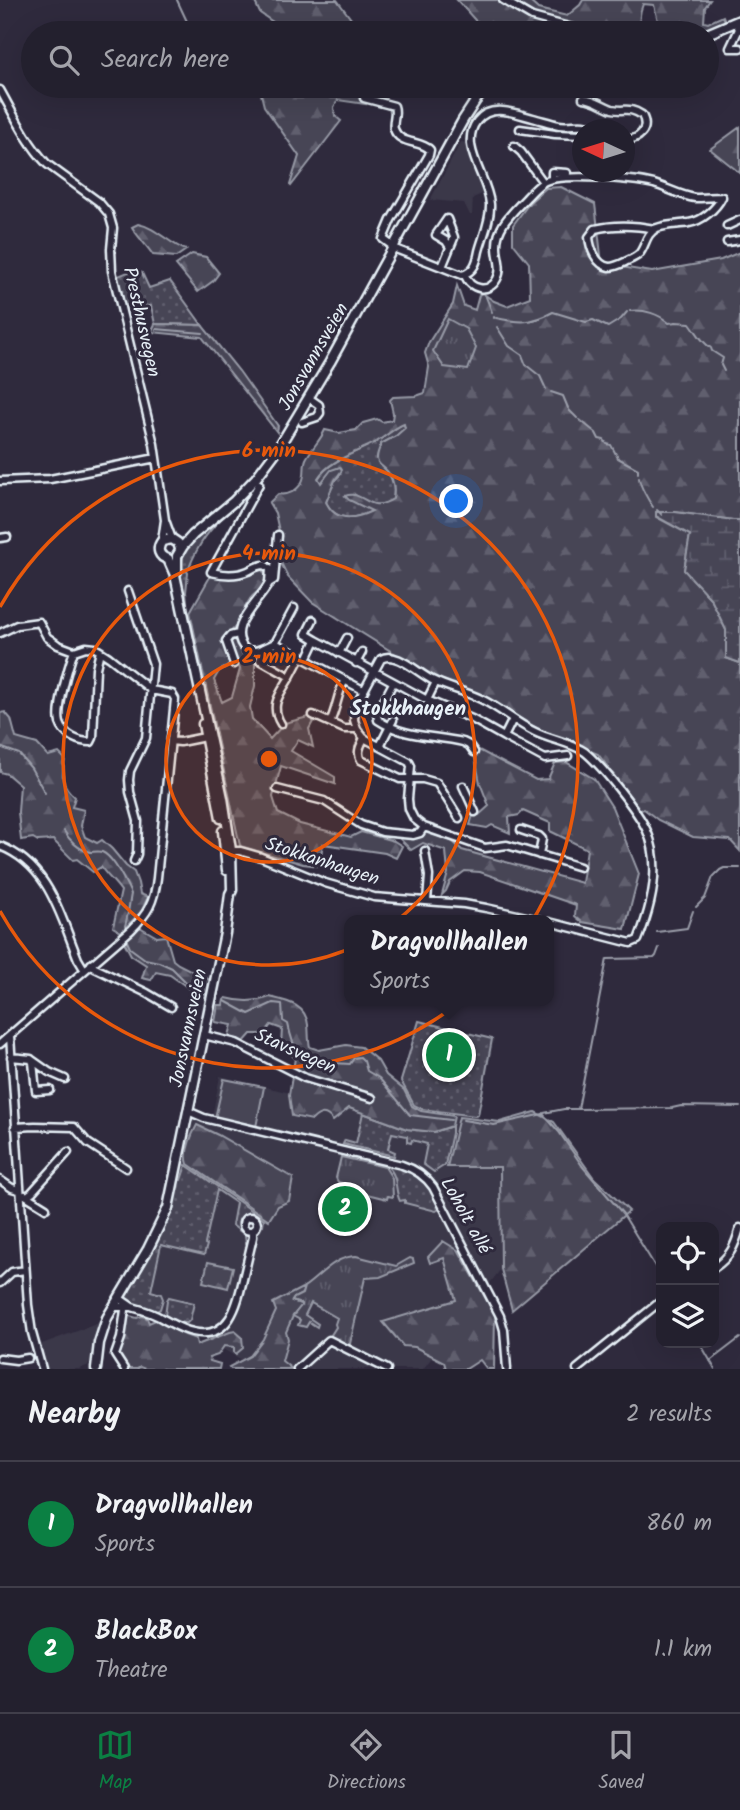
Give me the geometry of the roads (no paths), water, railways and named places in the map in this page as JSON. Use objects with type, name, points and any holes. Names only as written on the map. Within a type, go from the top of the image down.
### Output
[{"type":"main road","points":[[719,29],[738,21]]},
{"type":"main road","name":"Jonsvannsveien","points":[[95,1369],[102,1334],[113,1307],[148,1249],[164,1214],[204,1035],[232,890],[225,806],[195,686],[195,670],[176,575],[175,555],[256,478],[277,450],[478,98]]},
{"type":"main road","name":"Jonsvannsveien","points":[[162,541],[193,535]]},
{"type":"main road","points":[[162,541],[159,552],[163,557],[175,555],[174,540]]},
{"type":"main road","name":"Jonsvannsveien","points":[[207,734],[229,854]]},
{"type":"street","points":[[503,0],[532,17],[547,21]]},
{"type":"street","points":[[738,21],[738,29],[730,48],[740,48]]},
{"type":"street","name":"Presthusvegen","points":[[0,90],[40,157],[99,202],[111,220],[112,271],[156,458],[166,520],[174,540]]},
{"type":"street","points":[[364,98],[394,106],[394,127],[397,134],[430,150],[383,239],[394,247],[465,275],[476,263],[490,209],[488,194],[471,145],[473,129],[479,119],[491,111],[504,111],[557,124],[572,124]]},
{"type":"street","points":[[583,98],[595,100],[614,109],[631,109],[642,115],[645,122],[642,133],[635,139]]},
{"type":"street","points":[[520,129],[572,135]]},
{"type":"street","points":[[514,146],[529,161],[543,182]]},
{"type":"street","points":[[552,178],[552,172],[567,173]]},
{"type":"street","points":[[465,275],[471,285],[481,289],[497,280],[500,269],[497,243],[503,223],[543,182],[552,178],[627,180],[650,183],[691,197],[722,197],[712,211],[693,223],[654,229],[634,225],[595,229],[589,236],[591,249],[596,257],[610,267],[629,261],[639,254],[654,229]]},
{"type":"street","points":[[727,226],[740,220]]},
{"type":"street","points":[[727,242],[740,240]]},
{"type":"street","points":[[442,267],[450,247]]},
{"type":"street","points":[[302,422],[317,417],[320,413],[319,405],[309,398]]},
{"type":"street","points":[[0,481],[50,479],[156,458]]},
{"type":"street","points":[[259,484],[211,572],[238,574],[265,565],[270,569],[269,583]]},
{"type":"street","name":"Presthusvegen","points":[[162,541],[166,520]]},
{"type":"street","points":[[278,535],[275,578],[244,618],[238,634],[239,641],[246,650],[256,652],[275,643],[295,608]]},
{"type":"street","points":[[128,591],[153,664],[146,738],[130,771],[129,780],[138,821],[137,853],[134,861]]},
{"type":"street","points":[[313,620],[306,634],[393,683],[427,701],[472,719],[545,759],[568,756]]},
{"type":"street","points":[[0,633],[17,625],[39,622],[47,637],[58,645],[74,650],[94,648],[151,690],[175,696],[173,741],[158,878],[152,902],[138,922],[0,1044]]},
{"type":"street","points":[[234,664],[226,641],[230,636],[238,634]]},
{"type":"street","points":[[339,653],[346,638]]},
{"type":"street","points":[[281,724],[276,716],[275,706],[290,677],[316,640]]},
{"type":"street","points":[[275,643],[363,690]]},
{"type":"street","points":[[264,648],[261,661],[290,677]]},
{"type":"street","points":[[74,650],[62,699],[60,723],[66,733],[86,742],[91,742],[93,738],[96,668],[100,651]]},
{"type":"street","points":[[356,663],[362,652]]},
{"type":"street","points":[[554,923],[615,940],[636,942],[642,930],[654,871],[652,849],[637,813],[590,757],[577,748],[539,734],[478,697],[436,682],[391,656],[381,659],[363,690],[354,711],[354,720],[357,729],[365,738],[408,761],[411,766],[409,809],[414,819],[424,827],[485,848],[507,845],[580,867]]},
{"type":"street","points":[[330,722],[345,680]]},
{"type":"street","points":[[427,701],[436,682]]},
{"type":"street","points":[[393,683],[376,716],[378,720],[390,728],[419,736],[461,741],[469,745],[474,752]]},
{"type":"street","points":[[313,715],[344,729],[357,729]]},
{"type":"street","points":[[504,737],[513,719]]},
{"type":"street","points":[[380,746],[393,720]]},
{"type":"street","points":[[173,741],[207,734]]},
{"type":"street","points":[[173,741],[207,734]]},
{"type":"street","points":[[365,738],[359,752],[362,760],[397,779],[410,778],[437,783],[459,818]]},
{"type":"street","points":[[188,740],[200,743],[208,749]]},
{"type":"street","points":[[463,786],[475,813]]},
{"type":"street","points":[[277,789],[324,801],[361,825],[382,832],[413,835],[420,833],[424,827]]},
{"type":"street","points":[[452,805],[467,798]]},
{"type":"street","points":[[521,830],[542,839],[539,855]]},
{"type":"street","points":[[0,846],[25,860],[44,880],[84,969]]},
{"type":"street","points":[[425,851],[429,876],[427,901]]},
{"type":"street","name":"Stokkanhaugen","points":[[229,854],[270,860],[346,890],[381,898],[444,902],[518,915]]},
{"type":"street","points":[[91,964],[171,1006]]},
{"type":"street","points":[[10,1035],[25,1270],[30,1318],[42,1369]]},
{"type":"street","name":"Stavsvegen","points":[[204,1035],[236,1043],[312,1081],[372,1098]]},
{"type":"street","points":[[11,1057],[32,1059],[46,1071],[65,1079]]},
{"type":"street","points":[[32,1059],[36,1091],[50,1090]]},
{"type":"street","name":"Loholt allé","points":[[187,1114],[402,1165],[424,1176],[439,1198],[495,1303],[504,1330],[507,1369]]},
{"type":"street","points":[[15,1127],[74,1127],[88,1143],[126,1168]]},
{"type":"street","points":[[22,1194],[32,1192],[68,1152]]},
{"type":"street","points":[[0,1180],[46,1208]]},
{"type":"street","points":[[719,1264],[732,1251],[740,1228]]},
{"type":"street","points":[[113,1307],[146,1311],[196,1334],[220,1328],[228,1322],[235,1310],[253,1230]]},
{"type":"street","points":[[0,1283],[12,1272],[25,1270]]},
{"type":"street","points":[[119,1298],[129,1309]]},
{"type":"street","points":[[577,1369],[656,1305]]},
{"type":"street","points":[[124,1369],[115,1355],[129,1309]]},
{"type":"street","points":[[297,1369],[329,1340],[387,1369]]},
{"type":"street","points":[[0,1358],[28,1359]]},
{"type":"waterway","points":[[177,0],[187,21]]},
{"type":"waterway","points":[[486,297],[492,312]]},
{"type":"waterway","points":[[630,311],[651,313],[669,323],[690,323],[712,351],[723,358],[721,365],[724,371]]},
{"type":"waterway","points":[[496,318],[525,321],[553,312],[586,322],[593,320],[608,327],[627,312]]},
{"type":"waterway","points":[[497,327],[509,346],[522,355],[526,365],[540,376],[546,389]]},
{"type":"waterway","points":[[156,329],[203,333]]},
{"type":"waterway","points":[[551,392],[563,396],[568,408]]},
{"type":"waterway","points":[[569,410],[577,418]]},
{"type":"waterway","points":[[580,420],[596,433],[599,439],[611,445],[618,458],[638,469],[638,473]]},
{"type":"waterway","points":[[639,478],[653,507]]},
{"type":"waterway","points":[[657,510],[662,515]]},
{"type":"waterway","points":[[0,747],[19,754],[31,768],[45,793]]},
{"type":"waterway","points":[[64,831],[82,849],[102,852],[119,871],[131,894],[125,926]]},
{"type":"waterway","points":[[696,907],[705,898],[713,877],[720,870],[740,868]]},
{"type":"waterway","points":[[657,932],[687,928],[693,911]]},
{"type":"waterway","points":[[126,939],[130,948],[145,959],[172,968],[187,983],[210,997]]},
{"type":"waterway","points":[[578,1109],[607,959],[654,958],[659,948]]},
{"type":"waterway","points":[[225,1001],[249,1014],[273,1003],[282,1004],[283,1021],[288,1024],[292,1041],[302,1055],[323,1066],[333,1063],[350,1064],[354,1058],[360,1057],[367,1071],[379,1078],[410,1115],[451,1120]]},
{"type":"waterway","points":[[544,1113],[564,1109],[740,1107]]},
{"type":"waterway","points":[[463,1120],[494,1125],[543,1114],[623,1214],[656,1268]]},
{"type":"waterway","points":[[710,1361],[740,1338]]},
{"type":"waterway","points":[[703,1348],[715,1369]]},
{"type":"place","name":"Dragvollhallen","points":[[449,1055]]},
{"type":"place","name":"BlackBox","points":[[345,1209]]},
{"type":"district","name":"Stokkhaugen","points":[[408,709]]}]
